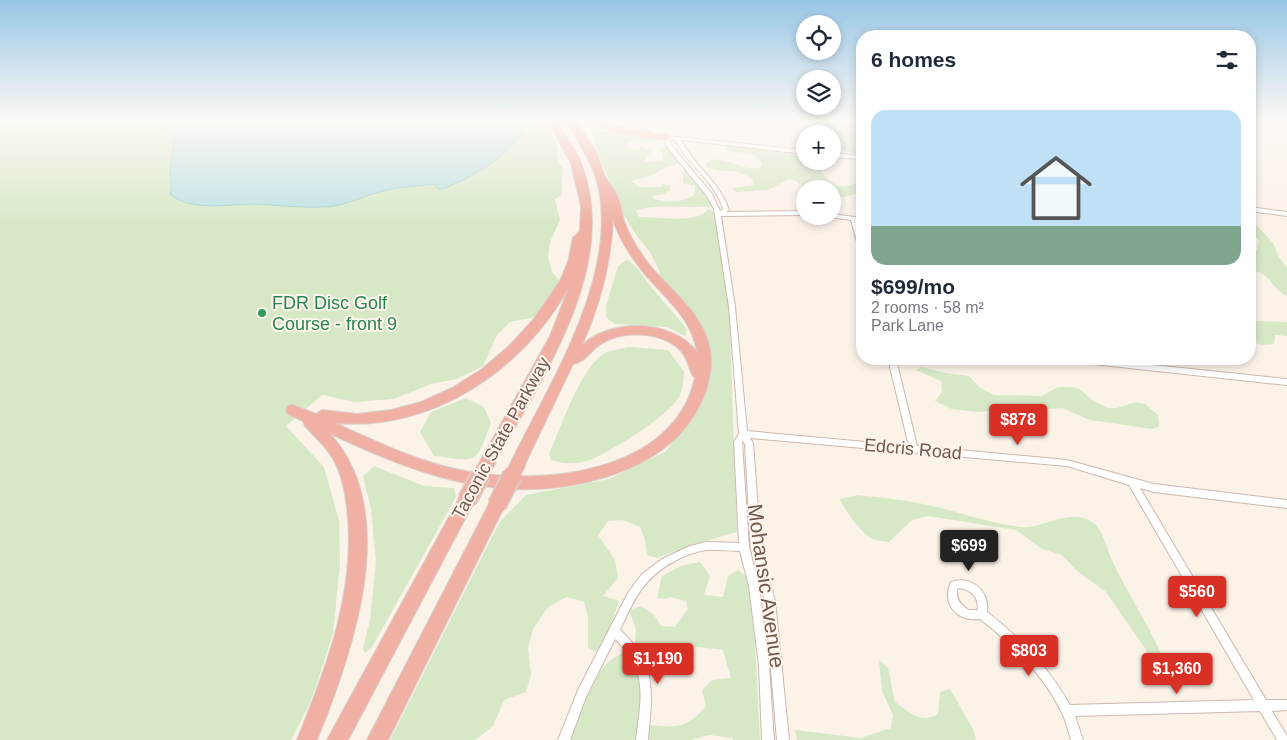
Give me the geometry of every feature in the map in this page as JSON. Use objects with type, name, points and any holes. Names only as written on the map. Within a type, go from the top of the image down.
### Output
[{"type":"highway","name":"Taconic State Parkway","points":[[337,740],[565,318],[581,272],[587,231],[587,206],[581,173],[574,156]]},
{"type":"highway","name":"Taconic State Parkway","points":[[377,740],[519,462],[594,304],[605,259],[608,219],[606,195],[593,156]]},
{"type":"highway","points":[[293,410],[437,471],[485,481],[538,484],[590,476],[638,457],[660,443],[678,426],[692,408],[700,390],[704,373],[704,358],[696,329],[632,247],[619,222],[611,190],[601,180]]},
{"type":"highway","points":[[293,410],[345,420],[381,418],[420,408],[478,378],[511,353],[538,324],[563,287],[573,263],[579,237],[587,231]]},
{"type":"highway","points":[[565,368],[591,344],[603,337],[624,331],[650,331],[674,338],[690,351],[698,368],[700,390]]},
{"type":"highway","points":[[293,410],[322,432],[341,458],[353,489],[358,529],[356,580],[345,636],[330,683],[307,740]]},
{"type":"street","name":"Mohansic Avenue","points":[[678,156],[710,195],[718,214],[731,299],[743,434],[749,443],[756,550],[770,601],[783,740]]},
{"type":"street","name":"Mohansic Avenue","points":[[688,156],[721,198],[726,210],[718,214]]},
{"type":"street","points":[[841,156],[856,157]]},
{"type":"street","points":[[1256,210],[1287,214]]},
{"type":"street","points":[[718,214],[796,214]]},
{"type":"street","points":[[841,217],[854,219],[856,226]]},
{"type":"street","points":[[893,365],[914,449]]},
{"type":"street","points":[[1135,365],[1287,382]]},
{"type":"street","name":"Mohansic Avenue","points":[[743,434],[738,442],[744,547],[754,586],[764,666],[768,740]]},
{"type":"street","name":"Edcris Road","points":[[743,434],[1068,463],[1154,488],[1287,504]]},
{"type":"street","points":[[1133,483],[1283,740]]},
{"type":"street","points":[[564,740],[582,694],[633,594],[645,577],[671,558],[686,551],[705,546],[744,547]]},
{"type":"street","points":[[982,614],[1008,634],[1036,665],[1067,711],[1077,740]]},
{"type":"street","points":[[614,631],[627,641],[642,662],[645,698],[642,740]]},
{"type":"street","points":[[1067,711],[1287,705]]},
{"type":"green space","points":[[0,156],[558,156],[558,162],[563,167],[562,195],[555,199],[560,220],[550,242],[548,257],[552,272],[559,280],[540,316],[510,322],[497,335],[483,366],[457,379],[431,384],[393,399],[355,402],[322,395],[286,426],[324,467],[339,521],[340,563],[333,634],[311,701],[291,740],[0,740]]},
{"type":"green space","points":[[599,156],[648,156],[643,162],[663,161],[663,156],[674,156],[680,164],[666,167],[653,175],[631,181],[639,187],[670,185],[670,190],[664,194],[651,196],[656,200],[686,199],[695,194],[695,186],[683,183],[683,172],[686,170],[710,198],[711,206],[664,206],[636,210],[639,217],[666,218],[696,217],[708,209],[714,212],[726,278],[730,330],[737,532],[695,544],[657,558],[647,555],[645,539],[640,527],[623,520],[608,521],[598,535],[615,560],[618,578],[603,596],[619,601],[609,632],[596,652],[588,648],[588,616],[584,602],[567,597],[548,607],[533,629],[528,648],[531,675],[526,692],[504,700],[493,726],[475,740],[390,740],[499,523],[526,495],[609,479],[665,452],[692,419],[705,386],[707,351],[658,278],[660,273],[650,252],[624,215],[616,192],[612,188]]},
{"type":"green space","points":[[755,156],[796,156],[796,170],[822,170],[829,180],[796,181],[789,179],[768,190],[736,192],[733,188],[754,185],[753,180],[742,173],[706,167],[706,163],[719,160],[747,168],[761,167],[762,163]]},
{"type":"green space","points":[[856,182],[856,194],[841,197],[841,187],[849,186]]},
{"type":"green space","points":[[1256,225],[1273,243],[1279,257],[1287,268],[1287,296],[1277,289],[1267,277],[1256,271],[1256,250],[1259,241],[1256,237]]},
{"type":"green space","points":[[627,260],[637,268],[683,324],[687,330],[685,336],[667,327],[615,324],[609,320],[606,316],[606,306],[618,266]]},
{"type":"green space","points":[[1256,321],[1287,322],[1287,336],[1275,335],[1274,344],[1256,343]]},
{"type":"green space","points":[[628,347],[668,350],[684,372],[681,393],[675,403],[641,431],[592,459],[572,463],[551,460],[549,454],[572,399],[588,371],[596,360],[605,353]]},
{"type":"green space","points":[[922,367],[945,373],[969,376],[979,387],[994,395],[1042,396],[1058,387],[1073,387],[1081,390],[1093,401],[1109,408],[1117,408],[1136,402],[1145,404],[1158,415],[1159,426],[1153,429],[1090,420],[1062,408],[978,412],[952,409],[935,401],[942,392],[941,381],[916,370]]},
{"type":"green space","points":[[466,398],[484,407],[491,423],[482,447],[473,458],[459,459],[434,456],[420,432],[431,412]]},
{"type":"green space","points":[[374,466],[424,486],[454,488],[456,497],[372,647],[365,653],[363,648],[370,620],[376,562],[371,509],[363,476]]},
{"type":"green space","points":[[858,495],[920,503],[1012,526],[1030,527],[1074,517],[1092,522],[1101,533],[1111,558],[1154,638],[1166,666],[1155,663],[1106,592],[1077,571],[1062,555],[1042,549],[1016,530],[928,516],[912,520],[889,542],[876,540],[861,530],[840,499]]},
{"type":"green space","points":[[700,562],[710,576],[704,595],[723,597],[728,576],[738,570],[750,579],[760,740],[733,740],[732,738],[709,735],[691,740],[647,740],[650,725],[675,726],[693,719],[706,706],[702,690],[712,680],[731,678],[723,650],[675,644],[665,661],[646,657],[635,643],[636,629],[629,610],[641,606],[654,615],[661,626],[675,627],[688,609],[686,601],[670,597],[665,599],[657,598],[662,576],[681,566]]},
{"type":"green space","points":[[629,651],[642,680],[639,740],[570,740],[586,696],[599,673],[607,663]]},
{"type":"green space","points":[[879,660],[888,668],[895,702],[916,716],[926,718],[938,714],[940,692],[950,689],[973,729],[976,740],[797,740],[795,730],[861,738],[891,728],[893,715],[882,691]]},
{"type":"water","points":[[172,156],[501,156],[473,175],[443,189],[438,189],[435,184],[400,188],[379,192],[330,207],[255,204],[211,206],[188,203],[178,200],[170,194]]},
{"type":"place","name":"FDR Disc Golf Course - front 9","points":[[262,313]]}]
